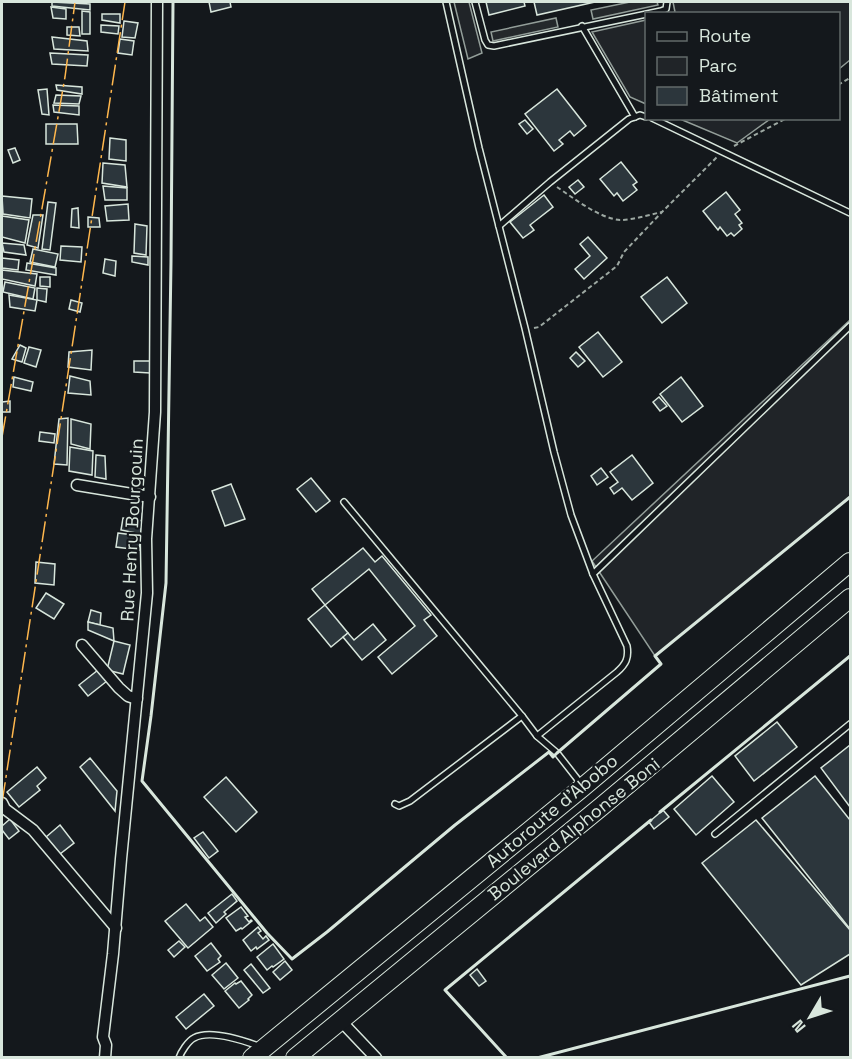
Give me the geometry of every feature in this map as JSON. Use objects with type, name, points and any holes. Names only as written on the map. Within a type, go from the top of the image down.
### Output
[{"type":"main road","name":"Autoroute d'Abobo","points":[[258,1052],[583,787],[850,562]]},
{"type":"main road","name":"Boulevard Alphonse Boni","points":[[295,1058],[602,806],[850,598]]},
{"type":"street","name":"Rue Henry Bourgouin","points":[[105,1058],[104,1037],[147,593],[146,539],[155,412],[157,2]]},
{"type":"street","points":[[77,485],[150,497]]},
{"type":"street","points":[[82,645],[119,688],[128,696],[137,699]]},
{"type":"street","points":[[2,803],[5,809],[33,830],[116,928]]},
{"type":"street","points":[[340,1020],[376,1058]]},
{"type":"lane","points":[[446,2],[479,148],[565,494],[593,574],[627,646],[627,662],[537,736]]},
{"type":"lane","points":[[475,2],[485,40],[488,45],[494,46],[645,14]]},
{"type":"lane","points":[[655,12],[666,9],[667,2]]},
{"type":"lane","points":[[582,26],[635,117]]},
{"type":"lane","points":[[499,226],[629,119],[640,115],[645,117]]},
{"type":"lane","points":[[656,120],[850,213]]},
{"type":"lane","points":[[593,574],[850,326]]},
{"type":"lane","points":[[344,502],[537,736],[557,753],[583,787]]},
{"type":"lane","points":[[395,804],[399,806],[410,801],[522,716]]},
{"type":"lane","points":[[716,834],[850,724]]},
{"type":"lane","points":[[179,1058],[193,1038],[207,1035],[239,1038],[258,1052]]},
{"type":"path","points":[[525,328],[539,327],[617,266],[624,252],[662,212],[618,220],[591,210],[550,182]]},
{"type":"green space","points":[[454,2],[469,2],[482,53],[468,59]]},
{"type":"green space","points":[[673,2],[850,2],[850,60],[840,68],[840,12],[675,12]]},
{"type":"green space","points":[[645,20],[645,104],[630,97],[592,32]]},
{"type":"green space","points":[[682,120],[769,120],[737,143]]},
{"type":"green space","points":[[850,320],[850,497],[655,656],[592,561]]},
{"type":"shaded area","points":[[630,2],[657,2],[658,5],[593,19],[591,10]]},
{"type":"shaded area","points":[[556,18],[558,27],[493,41],[491,32]]},
{"type":"building","points":[[52,2],[90,4],[90,10],[52,6]]},
{"type":"building","points":[[209,2],[230,2],[231,7],[211,12]]},
{"type":"building","points":[[486,2],[524,2],[525,6],[489,15]]},
{"type":"building","points":[[534,2],[595,2],[537,15]]},
{"type":"building","points":[[51,7],[66,9],[66,19],[53,18]]},
{"type":"building","points":[[82,11],[90,12],[90,34],[82,34]]},
{"type":"building","points":[[102,14],[120,14],[120,23],[102,20]]},
{"type":"building","points":[[124,21],[138,23],[135,38],[122,37]]},
{"type":"building","points":[[101,25],[119,26],[118,34],[101,32]]},
{"type":"building","points":[[67,27],[79,27],[80,36],[67,35]]},
{"type":"building","points":[[52,37],[87,41],[88,51],[54,49]]},
{"type":"building","points":[[120,39],[134,41],[132,55],[118,53]]},
{"type":"building","points":[[50,53],[88,55],[87,66],[52,64]]},
{"type":"building","points":[[56,85],[82,87],[82,94],[57,90]]},
{"type":"building","points":[[47,89],[49,115],[42,114],[38,90]]},
{"type":"building","points":[[557,89],[586,126],[574,136],[570,131],[559,140],[563,144],[554,151],[525,114]]},
{"type":"building","points":[[56,95],[81,96],[79,104],[54,103]]},
{"type":"building","points":[[53,105],[79,106],[79,115],[54,112]]},
{"type":"building","points":[[525,120],[533,129],[527,134],[519,124]]},
{"type":"building","points":[[46,124],[77,124],[78,144],[46,144]]},
{"type":"building","points":[[110,138],[126,140],[126,161],[109,159]]},
{"type":"building","points":[[15,148],[20,160],[13,163],[8,150]]},
{"type":"building","points":[[621,162],[637,182],[633,185],[637,190],[623,201],[617,193],[614,196],[600,179]]},
{"type":"building","points":[[103,163],[125,165],[127,187],[102,183]]},
{"type":"building","points":[[578,180],[584,187],[575,194],[569,187]]},
{"type":"building","points":[[103,186],[127,188],[127,200],[105,200]]},
{"type":"building","points":[[726,192],[740,210],[735,214],[742,223],[739,225],[742,229],[734,236],[731,233],[727,236],[720,227],[718,230],[703,211]]},
{"type":"building","points":[[544,195],[553,207],[530,225],[534,230],[523,238],[510,222]]},
{"type":"building","points":[[2,196],[32,199],[30,218],[3,214]]},
{"type":"building","points":[[48,202],[56,203],[50,250],[42,249]]},
{"type":"building","points":[[128,204],[129,220],[107,221],[105,206]]},
{"type":"building","points":[[78,208],[79,228],[71,227],[72,209]]},
{"type":"building","points":[[33,215],[43,215],[38,248],[27,245]]},
{"type":"building","points":[[2,216],[29,220],[25,243],[2,237]]},
{"type":"building","points":[[88,217],[99,218],[100,227],[88,227]]},
{"type":"building","points":[[135,224],[147,226],[146,255],[134,253]]},
{"type":"building","points":[[588,237],[607,258],[584,279],[575,269],[590,256],[580,244]]},
{"type":"building","points":[[2,243],[24,245],[26,255],[4,252]]},
{"type":"building","points":[[61,246],[82,247],[81,262],[60,260]]},
{"type":"building","points":[[33,249],[58,254],[55,267],[30,262]]},
{"type":"building","points":[[132,256],[148,257],[148,265],[132,262]]},
{"type":"building","points":[[2,258],[19,260],[18,270],[2,268]]},
{"type":"building","points":[[105,259],[116,261],[115,276],[103,273]]},
{"type":"building","points":[[27,263],[56,268],[56,275],[26,270]]},
{"type":"building","points":[[2,270],[37,274],[35,286],[2,279]]},
{"type":"building","points":[[40,277],[50,277],[50,287],[40,286]]},
{"type":"building","points":[[667,277],[687,303],[662,323],[641,297]]},
{"type":"building","points":[[5,282],[35,288],[33,299],[3,292]]},
{"type":"building","points":[[37,288],[47,289],[46,302],[37,300]]},
{"type":"building","points":[[9,295],[37,300],[35,311],[10,307]]},
{"type":"building","points":[[71,300],[82,303],[80,312],[69,309]]},
{"type":"building","points":[[598,332],[622,362],[603,377],[579,347]]},
{"type":"building","points":[[20,345],[26,348],[22,362],[12,359]]},
{"type":"building","points":[[29,347],[41,350],[36,367],[24,363]]},
{"type":"building","points":[[92,350],[91,370],[68,367],[69,352]]},
{"type":"building","points":[[576,352],[585,361],[578,367],[570,358]]},
{"type":"building","points":[[134,361],[150,361],[150,373],[134,372]]},
{"type":"building","points":[[70,376],[90,381],[91,395],[68,393]]},
{"type":"building","points":[[14,377],[33,382],[31,391],[13,387]]},
{"type":"building","points":[[681,377],[703,406],[682,422],[660,394]]},
{"type":"building","points":[[659,397],[667,406],[660,411],[653,402]]},
{"type":"building","points":[[10,401],[10,412],[2,412],[2,402]]},
{"type":"building","points":[[68,418],[67,465],[54,464],[59,419]]},
{"type":"building","points":[[71,419],[91,424],[90,449],[71,444]]},
{"type":"building","points":[[40,432],[55,434],[54,443],[39,441]]},
{"type":"building","points":[[70,447],[93,451],[92,475],[69,471]]},
{"type":"building","points":[[96,455],[105,456],[106,479],[95,477]]},
{"type":"building","points":[[632,455],[653,483],[632,500],[622,488],[614,494],[610,488],[618,482],[610,472]]},
{"type":"building","points":[[601,468],[608,477],[597,485],[591,476]]},
{"type":"building","points":[[311,478],[330,501],[316,512],[297,489]]},
{"type":"building","points":[[231,484],[245,519],[225,526],[212,491]]},
{"type":"building","points":[[123,518],[143,521],[141,534],[121,530]]},
{"type":"building","points":[[118,533],[141,536],[139,550],[116,547]]},
{"type":"building","points":[[363,548],[375,562],[382,556],[431,615],[424,620],[437,636],[392,674],[378,657],[415,626],[369,569],[325,605],[312,589]]},
{"type":"building","points":[[36,562],[55,564],[54,585],[35,583]]},
{"type":"building","points":[[46,593],[64,604],[54,619],[36,608]]},
{"type":"building","points":[[325,605],[348,633],[331,647],[308,619]]},
{"type":"building","points":[[91,610],[101,613],[100,625],[88,622]]},
{"type":"building","points":[[88,622],[113,628],[114,641],[88,630]]},
{"type":"building","points":[[373,624],[386,640],[362,660],[343,637],[348,633],[354,640]]},
{"type":"building","points":[[114,641],[130,645],[123,674],[107,670]]},
{"type":"building","points":[[98,670],[107,681],[88,696],[79,685]]},
{"type":"building","points":[[777,722],[797,747],[754,781],[735,756]]},
{"type":"building","points":[[850,745],[850,807],[821,768]]},
{"type":"building","points":[[90,758],[117,791],[115,811],[80,767]]},
{"type":"building","points":[[37,767],[46,778],[37,786],[40,790],[19,807],[7,792]]},
{"type":"building","points":[[712,776],[734,802],[696,835],[674,809]]},
{"type":"building","points":[[815,776],[850,820],[850,929],[762,818]]},
{"type":"building","points":[[226,777],[257,812],[236,832],[204,797]]},
{"type":"building","points":[[663,810],[669,817],[654,829],[649,822]]},
{"type":"building","points":[[10,819],[19,831],[9,839],[2,830],[2,826]]},
{"type":"building","points":[[756,820],[850,930],[850,954],[801,985],[702,863]]},
{"type":"building","points":[[60,825],[74,843],[60,854],[46,837]]},
{"type":"building","points":[[203,832],[218,851],[209,858],[194,838]]},
{"type":"building","points":[[232,894],[237,901],[224,912],[226,914],[216,923],[208,913]]},
{"type":"building","points":[[186,904],[200,921],[205,917],[213,927],[188,948],[165,921]]},
{"type":"building","points":[[241,907],[248,916],[245,917],[249,922],[252,921],[236,931],[226,918]]},
{"type":"building","points":[[258,927],[261,931],[258,933],[263,939],[266,936],[269,940],[251,951],[243,940]]},
{"type":"building","points":[[179,941],[185,947],[174,957],[168,950]]},
{"type":"building","points":[[211,943],[221,956],[218,959],[220,962],[207,971],[195,956]]},
{"type":"building","points":[[273,944],[284,959],[267,970],[257,957]]},
{"type":"building","points":[[285,961],[292,970],[280,980],[273,972]]},
{"type":"building","points":[[226,963],[238,978],[224,989],[212,975]]},
{"type":"building","points":[[251,964],[270,988],[263,993],[244,970]]},
{"type":"building","points":[[477,969],[486,981],[479,986],[470,975]]},
{"type":"building","points":[[241,981],[252,995],[239,1008],[225,991]]},
{"type":"building","points":[[204,994],[214,1006],[186,1029],[176,1017]]},
{"type":"wall","points":[[173,2],[166,583],[142,781],[267,933],[292,959],[455,825],[549,752],[553,757],[661,664],[655,656],[850,497]]},
{"type":"wall","points":[[660,812],[850,656]]},
{"type":"wall","points":[[507,1058],[445,990],[651,820]]},
{"type":"wall","points":[[537,1058],[850,976]]},
{"type":"power","points":[[2,437],[65,77],[75,2]]},
{"type":"power","points":[[2,803],[125,2]]}]
